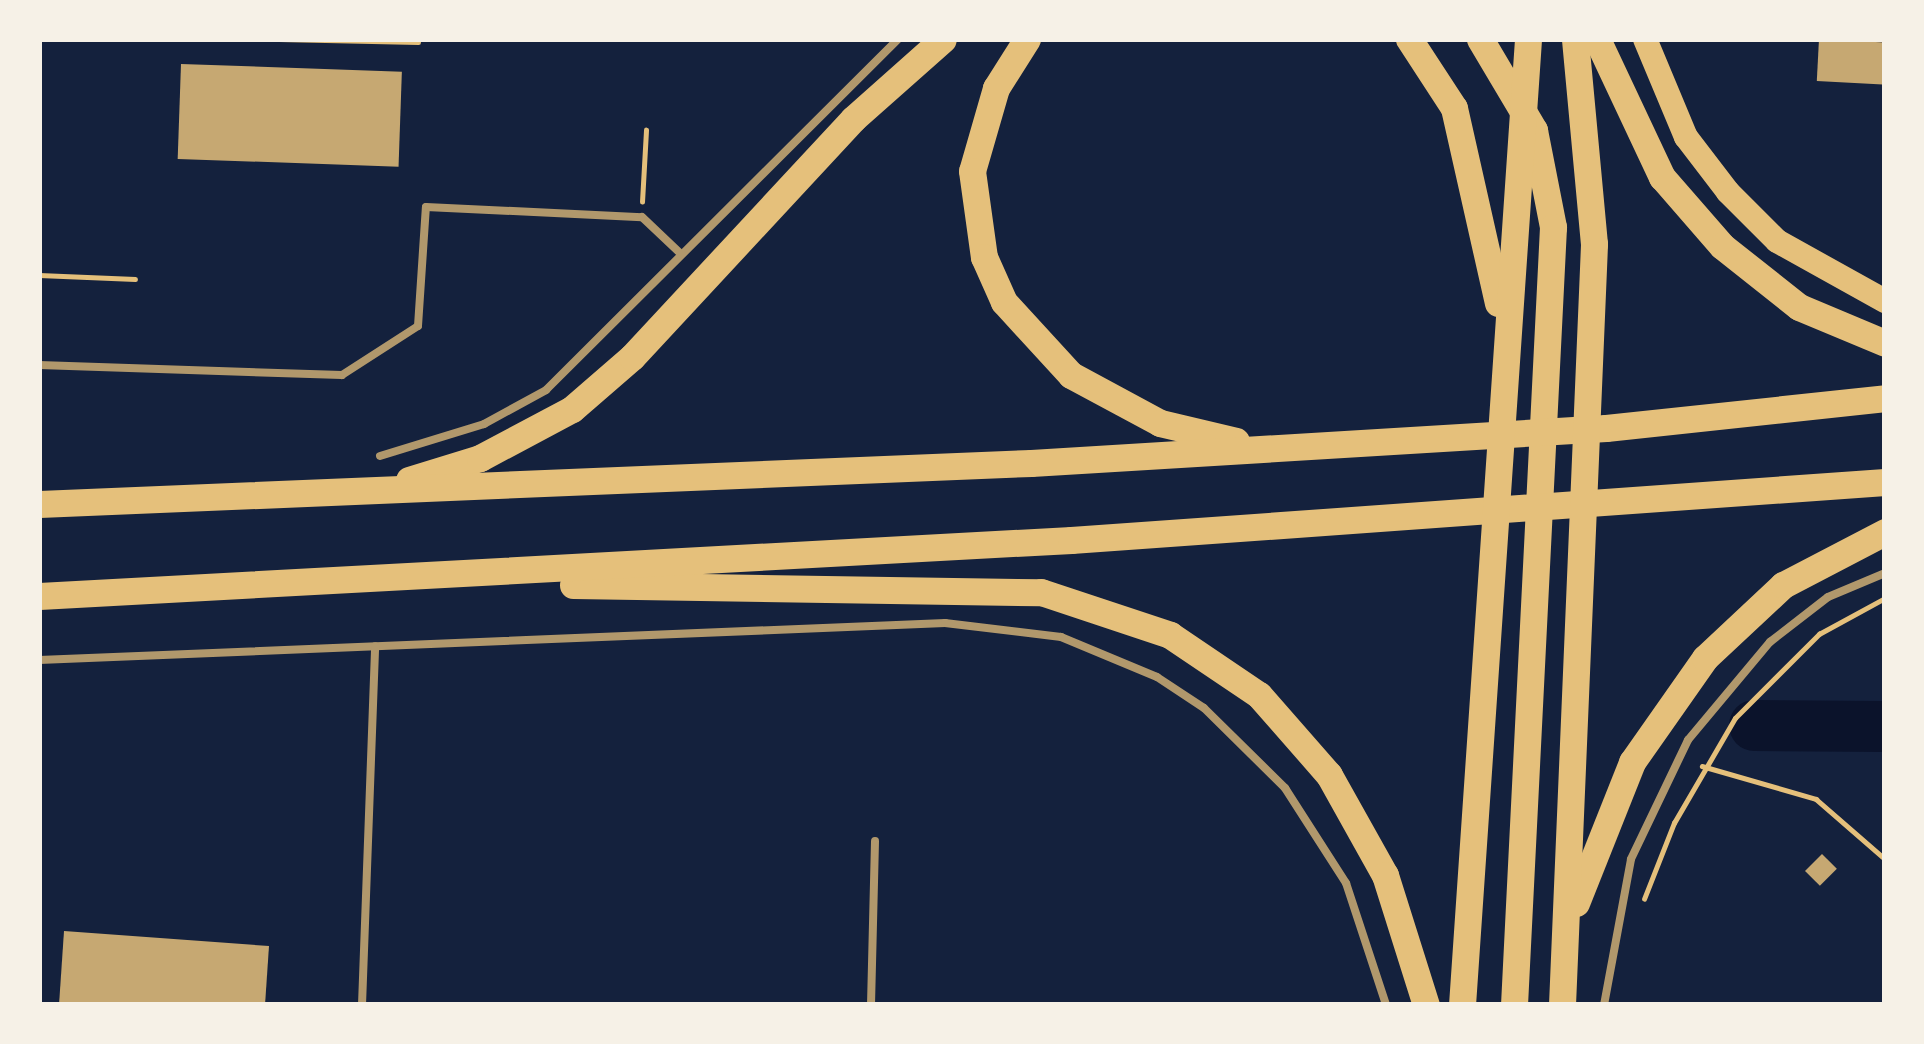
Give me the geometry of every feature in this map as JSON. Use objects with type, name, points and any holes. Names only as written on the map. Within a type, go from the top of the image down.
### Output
[{"type":"highway","points":[[347,494],[480,458],[572,409],[632,357],[853,118],[943,39]]},
{"type":"highway","points":[[1027,39],[996,88],[973,171],[984,257],[1004,302],[1071,375],[1117,402],[1160,423],[1269,449]]},
{"type":"highway","points":[[1409,39],[1454,108],[1472,161],[1505,344]]},
{"type":"highway","points":[[1480,39],[1534,130],[1552,227],[1515,1000]]},
{"type":"highway","points":[[1462,1005],[1528,39]]},
{"type":"highway","points":[[1562,1005],[1592,273],[1592,184],[1575,39]]},
{"type":"highway","points":[[1597,39],[1662,176],[1722,247],[1798,307],[1885,343]]},
{"type":"highway","points":[[39,503],[347,494],[1269,449],[1606,428],[1885,398]]},
{"type":"highway","points":[[39,596],[437,578],[1643,505],[1885,482]]},
{"type":"highway","points":[[1564,942],[1632,762],[1683,686],[1783,585],[1885,532]]},
{"type":"highway","points":[[437,578],[595,586],[949,586],[1041,592],[1112,609],[1222,664],[1294,729],[1368,838],[1408,929],[1426,1005]]},
{"type":"main road","points":[[1645,39],[1686,137],[1728,192],[1777,242],[1885,301]]},
{"type":"lane","points":[[380,455],[484,424],[545,390],[679,251],[898,39]]},
{"type":"lane","points":[[39,364],[342,375],[418,326],[426,207],[642,217],[679,251]]},
{"type":"lane","points":[[1604,1005],[1631,859],[1688,740],[1770,641],[1828,597],[1885,573]]},
{"type":"lane","points":[[39,660],[945,623],[1023,628],[1092,647],[1204,708],[1285,788],[1346,883],[1386,1005]]},
{"type":"lane","points":[[362,1005],[374,646]]},
{"type":"lane","points":[[871,1005],[875,841]]},
{"type":"path","points":[[279,39],[418,42]]},
{"type":"path","points":[[642,217],[646,130]]},
{"type":"path","points":[[39,274],[135,279]]},
{"type":"path","points":[[1639,918],[1702,766],[1789,659],[1875,602],[1885,601]]},
{"type":"path","points":[[1702,766],[1816,799],[1885,859]]},
{"type":"building","points":[[1819,39],[1885,42],[1883,84],[1817,81]]},
{"type":"building","points":[[181,64],[402,72],[399,167],[178,159]]},
{"type":"building","points":[[1822,854],[1837,869],[1820,886],[1805,871]]},
{"type":"building","points":[[64,931],[269,946],[265,1005],[59,1005]]},
{"type":"waterway","points":[[1754,725],[1885,726]]}]
